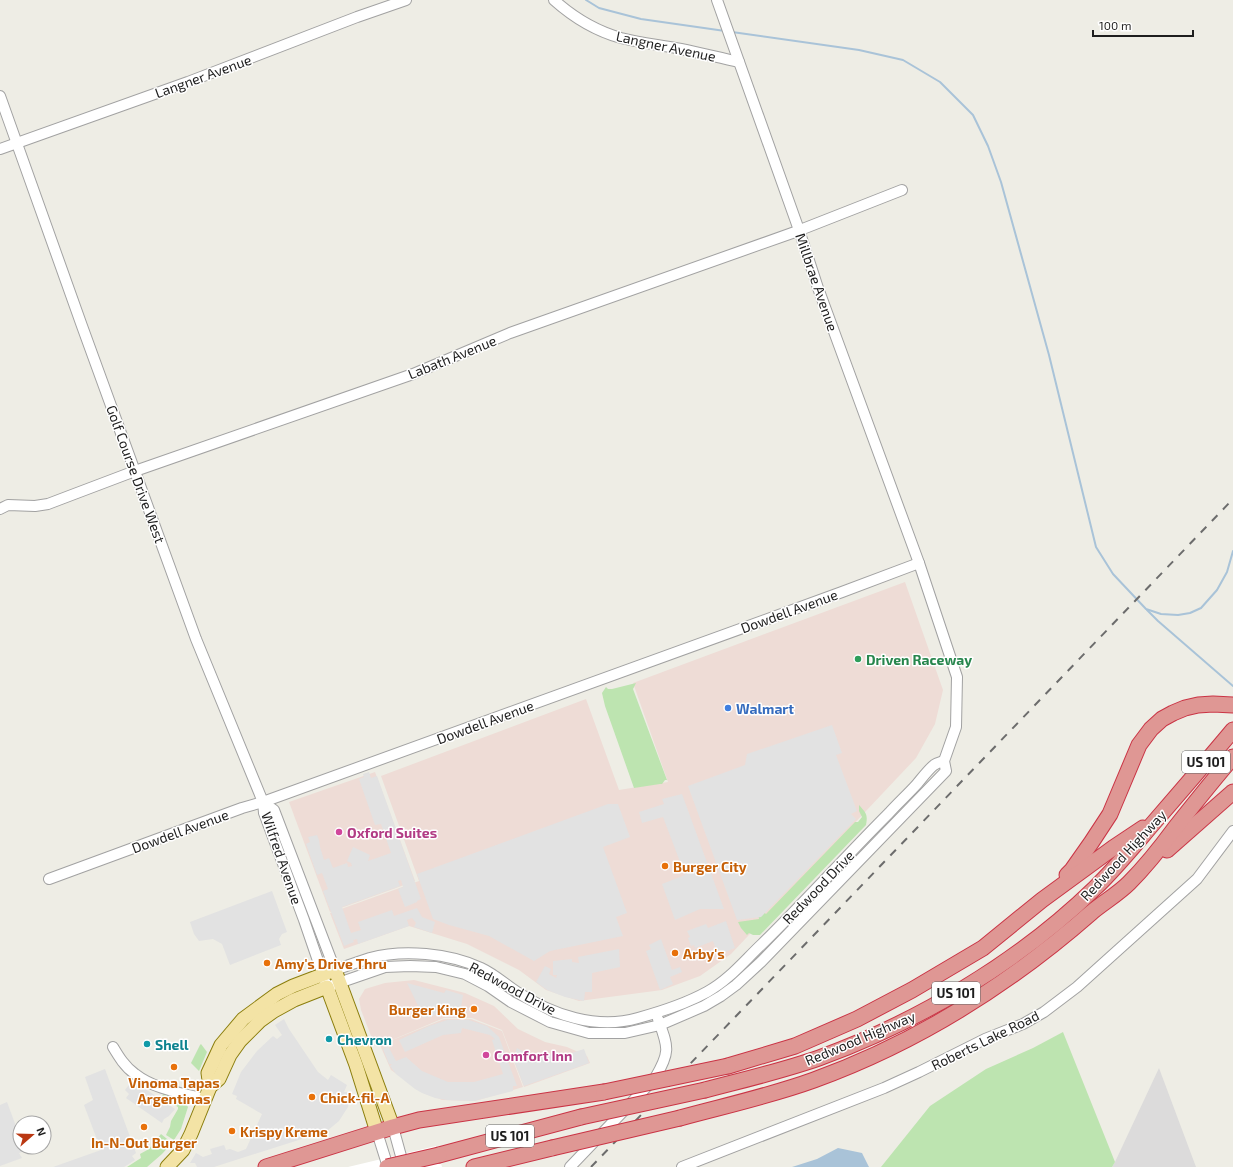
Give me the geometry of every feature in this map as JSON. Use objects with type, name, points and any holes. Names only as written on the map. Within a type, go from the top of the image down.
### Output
[{"type":"highway","points":[[1042,900],[1072,870],[1091,844],[1110,814],[1139,745],[1151,729],[1162,719],[1185,708],[1213,704],[1233,705]]},
{"type":"highway","name":"Redwood Highway","points":[[387,1167],[439,1155],[581,1117],[705,1090],[793,1067],[840,1050],[875,1035],[932,1007],[980,978],[1023,949],[1052,927],[1072,909],[1116,866],[1233,730]]},
{"type":"highway","name":"Redwood Highway","points":[[474,1167],[488,1165],[552,1148],[756,1099],[813,1081],[844,1069],[920,1034],[995,988],[1067,934],[1097,908],[1129,884],[1158,851],[1233,756]]},
{"type":"highway","points":[[1129,884],[1233,792]]},
{"type":"highway","points":[[266,1167],[419,1120],[604,1092],[728,1066],[795,1046],[857,1019],[912,990],[982,948],[1042,900],[1113,848],[1159,817]]},
{"type":"main road","name":"Redwood Drive","points":[[167,1167],[183,1150],[208,1093],[219,1079],[230,1055],[240,1041],[260,1021],[274,1011],[331,979]]},
{"type":"main road","points":[[331,979],[393,1127]]},
{"type":"main road","points":[[331,979],[377,1132]]},
{"type":"street","name":"Langner Avenue","points":[[0,149],[188,82],[406,0]]},
{"type":"street","name":"Langner Avenue","points":[[554,0],[587,24],[613,36],[739,62]]},
{"type":"street","name":"Millbrae Avenue","points":[[717,0],[799,230],[818,288],[920,563]]},
{"type":"street","points":[[0,96],[16,143]]},
{"type":"street","name":"Golf Course Drive West","points":[[16,143],[196,639],[263,802]]},
{"type":"street","name":"Labath Avenue","points":[[0,509],[8,505],[34,506],[48,504],[135,471],[413,374],[510,333],[799,230],[902,190]]},
{"type":"street","name":"Redwood Drive","points":[[331,979],[385,967],[436,967],[465,974],[488,986],[511,1002],[550,1022],[589,1033],[625,1033],[660,1025],[704,1006],[721,996],[736,985],[761,962],[946,771],[944,761],[956,726],[957,677],[920,563]]},
{"type":"street","name":"Dowdell Avenue","points":[[49,879],[920,563]]},
{"type":"street","name":"Redwood Drive","points":[[331,979],[370,958],[408,953],[439,956],[480,967],[541,1006],[565,1016],[589,1021],[618,1022],[637,1018],[686,1001],[707,992],[726,979],[742,965],[934,765],[944,761]]},
{"type":"street","name":"Wilfred Avenue","points":[[263,802],[274,810],[331,979]]},
{"type":"street","name":"Roberts Lake Road","points":[[682,1167],[884,1088],[985,1038],[1023,1024],[1044,1012],[1077,987],[1196,879],[1233,831]]},
{"type":"street","points":[[436,967],[439,956]]},
{"type":"street","points":[[511,1002],[517,992]]},
{"type":"street","points":[[570,1167],[655,1078],[664,1063],[667,1051],[666,1041],[655,1012]]},
{"type":"street","points":[[589,1021],[589,1033]]},
{"type":"street","points":[[114,1047],[122,1061],[134,1074],[156,1086],[208,1093]]},
{"type":"street","points":[[393,1127],[404,1167]]},
{"type":"street","points":[[377,1132],[387,1167]]},
{"type":"shaded area","points":[[905,582],[943,690],[935,724],[916,758],[731,954],[700,976],[662,990],[579,1001],[546,990],[519,970],[467,944],[409,926],[344,949],[330,913],[419,881],[381,776],[586,699],[619,790],[668,782],[633,683]]},
{"type":"shaded area","points":[[832,725],[842,753],[836,755],[857,811],[851,814],[856,819],[761,917],[737,920],[688,786],[745,765],[747,754]]},
{"type":"shaded area","points":[[369,772],[371,778],[377,776],[421,899],[405,907],[398,889],[403,887],[401,880],[398,881],[400,886],[342,907],[351,933],[361,930],[358,922],[392,910],[394,916],[417,908],[422,917],[435,922],[432,933],[414,927],[416,923],[412,918],[407,920],[409,926],[358,944],[357,939],[353,940],[354,942],[344,946],[323,891],[328,889],[322,873],[317,875],[306,844],[310,842],[308,837],[317,835],[324,860],[329,858],[333,868],[347,863],[348,867],[352,866],[351,863],[347,861],[353,847],[370,855],[368,861],[391,853],[381,824],[375,825],[359,779],[364,777],[363,774]]},
{"type":"shaded area","points":[[375,772],[415,881],[330,912],[289,802]]},
{"type":"shaded area","points":[[682,794],[724,909],[700,909],[675,920],[662,884],[685,875],[663,817],[642,823],[639,812],[664,804],[662,799]]},
{"type":"shaded area","points":[[608,804],[618,804],[630,837],[603,847],[627,913],[616,917],[623,936],[550,951],[534,961],[489,936],[433,919],[417,874]]},
{"type":"shaded area","points":[[272,891],[287,932],[282,934],[279,939],[281,945],[230,965],[222,944],[213,939],[199,941],[194,934],[190,922]]},
{"type":"shaded area","points":[[726,921],[735,948],[718,955],[713,941],[695,948],[694,945],[691,946],[688,938],[690,937],[687,931],[706,924],[708,928]]},
{"type":"shaded area","points":[[661,939],[672,970],[680,967],[682,972],[670,977],[673,984],[660,990],[646,951],[651,949],[649,945]]},
{"type":"shaded area","points":[[619,949],[620,967],[592,973],[592,992],[585,992],[584,1001],[565,997],[547,990],[536,982],[545,966],[551,969],[549,974],[556,978],[557,975],[553,975],[553,961],[572,959],[572,962],[579,963],[578,957]]},
{"type":"shaded area","points":[[414,980],[465,993],[494,1006],[518,1029],[545,1042],[567,1047],[587,1056],[590,1063],[524,1087],[502,1030],[472,1018],[444,1018],[380,1045],[373,1041],[361,1010],[359,999],[365,989],[385,983]]},
{"type":"shaded area","points":[[407,983],[444,993],[446,990],[463,995],[460,1013],[444,1013],[424,1018]]},
{"type":"shaded area","points":[[284,1019],[318,1072],[328,1080],[331,1075],[347,1085],[344,1092],[350,1092],[348,1107],[339,1121],[327,1131],[214,1167],[197,1167],[195,1163],[190,1163],[196,1153],[203,1157],[212,1154],[210,1149],[224,1145],[226,1150],[230,1149],[238,1152],[246,1149],[262,1114],[236,1099],[237,1096],[232,1094],[241,1072],[257,1051],[273,1036],[277,1039],[282,1035],[275,1025]]},
{"type":"shaded area","points":[[444,1019],[471,1019],[502,1031],[523,1087],[475,1101],[442,1100],[421,1091],[391,1070],[380,1045]]},
{"type":"shaded area","points":[[447,1020],[469,1020],[487,1026],[499,1037],[517,1086],[513,1086],[513,1091],[474,1101],[447,1100],[435,1098],[422,1093],[396,1074],[390,1066],[392,1064],[389,1064],[383,1049],[388,1046],[396,1061],[406,1057],[422,1071],[448,1082],[474,1082],[503,1074],[492,1040],[495,1039],[490,1035],[462,1028],[461,1033],[443,1035],[405,1052],[399,1040],[429,1026]]},
{"type":"shaded area","points":[[517,1048],[536,1059],[554,1053],[556,1058],[584,1049],[589,1063],[524,1086],[513,1058]]},
{"type":"shaded area","points":[[1159,1068],[1196,1167],[1112,1167],[1115,1162]]},
{"type":"shaded area","points":[[105,1069],[136,1153],[132,1156],[135,1160],[124,1167],[53,1167],[101,1150],[84,1105],[93,1100],[85,1077]]},
{"type":"shaded area","points":[[132,1081],[175,1109],[164,1119],[162,1123],[126,1098],[129,1094],[125,1090]]},
{"type":"shaded area","points":[[7,1102],[12,1115],[12,1155],[20,1155],[22,1158],[0,1166],[0,1105]]},
{"type":"green space","points":[[636,683],[633,689],[667,780],[665,780],[662,784],[634,788],[605,706],[602,693],[606,687],[608,689],[612,689]]},
{"type":"green space","points":[[859,805],[866,814],[866,825],[760,935],[753,935],[749,933],[747,935],[738,922],[759,919],[758,912],[761,910],[766,914],[855,822],[858,822],[862,817],[859,811]]},
{"type":"green space","points":[[1063,1032],[1115,1162],[1112,1167],[881,1167],[930,1106],[986,1069],[1033,1048]]},
{"type":"green space","points":[[201,1044],[207,1052],[199,1071],[191,1063]]},
{"type":"green space","points":[[163,1094],[183,1100],[188,1107],[181,1129],[174,1140],[166,1135],[178,1107],[162,1098]]},
{"type":"green space","points":[[161,1134],[172,1143],[162,1154],[147,1167],[127,1167],[141,1158],[140,1154],[149,1149]]},
{"type":"water","points":[[838,1148],[862,1153],[869,1167],[792,1167],[817,1159]]},
{"type":"pier","points":[[436,1146],[442,1167],[348,1167]]},
{"type":"waterway","points":[[586,0],[599,8],[641,19],[725,31]]},
{"type":"waterway","points":[[732,32],[859,50],[903,60],[940,82],[973,115],[988,146],[1001,182],[1049,355],[1096,547],[1113,574],[1146,609],[1161,614],[1178,615],[1190,613],[1201,608],[1217,590],[1227,572],[1233,551]]},
{"type":"waterway","points":[[1147,610],[1233,686]]},
{"type":"railway","points":[[591,1167],[1233,499]]},
{"type":"place","name":"Driven Raceway","points":[[858,659]]},
{"type":"place","name":"Walmart","points":[[728,708]]},
{"type":"place","name":"Oxford Suites","points":[[339,832]]},
{"type":"place","name":"Burger City","points":[[665,866]]},
{"type":"place","name":"Arby's","points":[[675,953]]},
{"type":"place","name":"Amy's Drive Thru","points":[[267,963]]},
{"type":"place","name":"Burger King","points":[[474,1009]]},
{"type":"place","name":"Chevron","points":[[329,1039]]},
{"type":"place","name":"Shell","points":[[147,1044]]},
{"type":"place","name":"Comfort Inn","points":[[486,1055]]},
{"type":"place","name":"Vinoma Tapas Argentinas","points":[[174,1067]]},
{"type":"place","name":"Chick-fil-A","points":[[312,1097]]},
{"type":"place","name":"In-N-Out Burger","points":[[144,1127]]},
{"type":"place","name":"Krispy Kreme","points":[[232,1131]]}]
